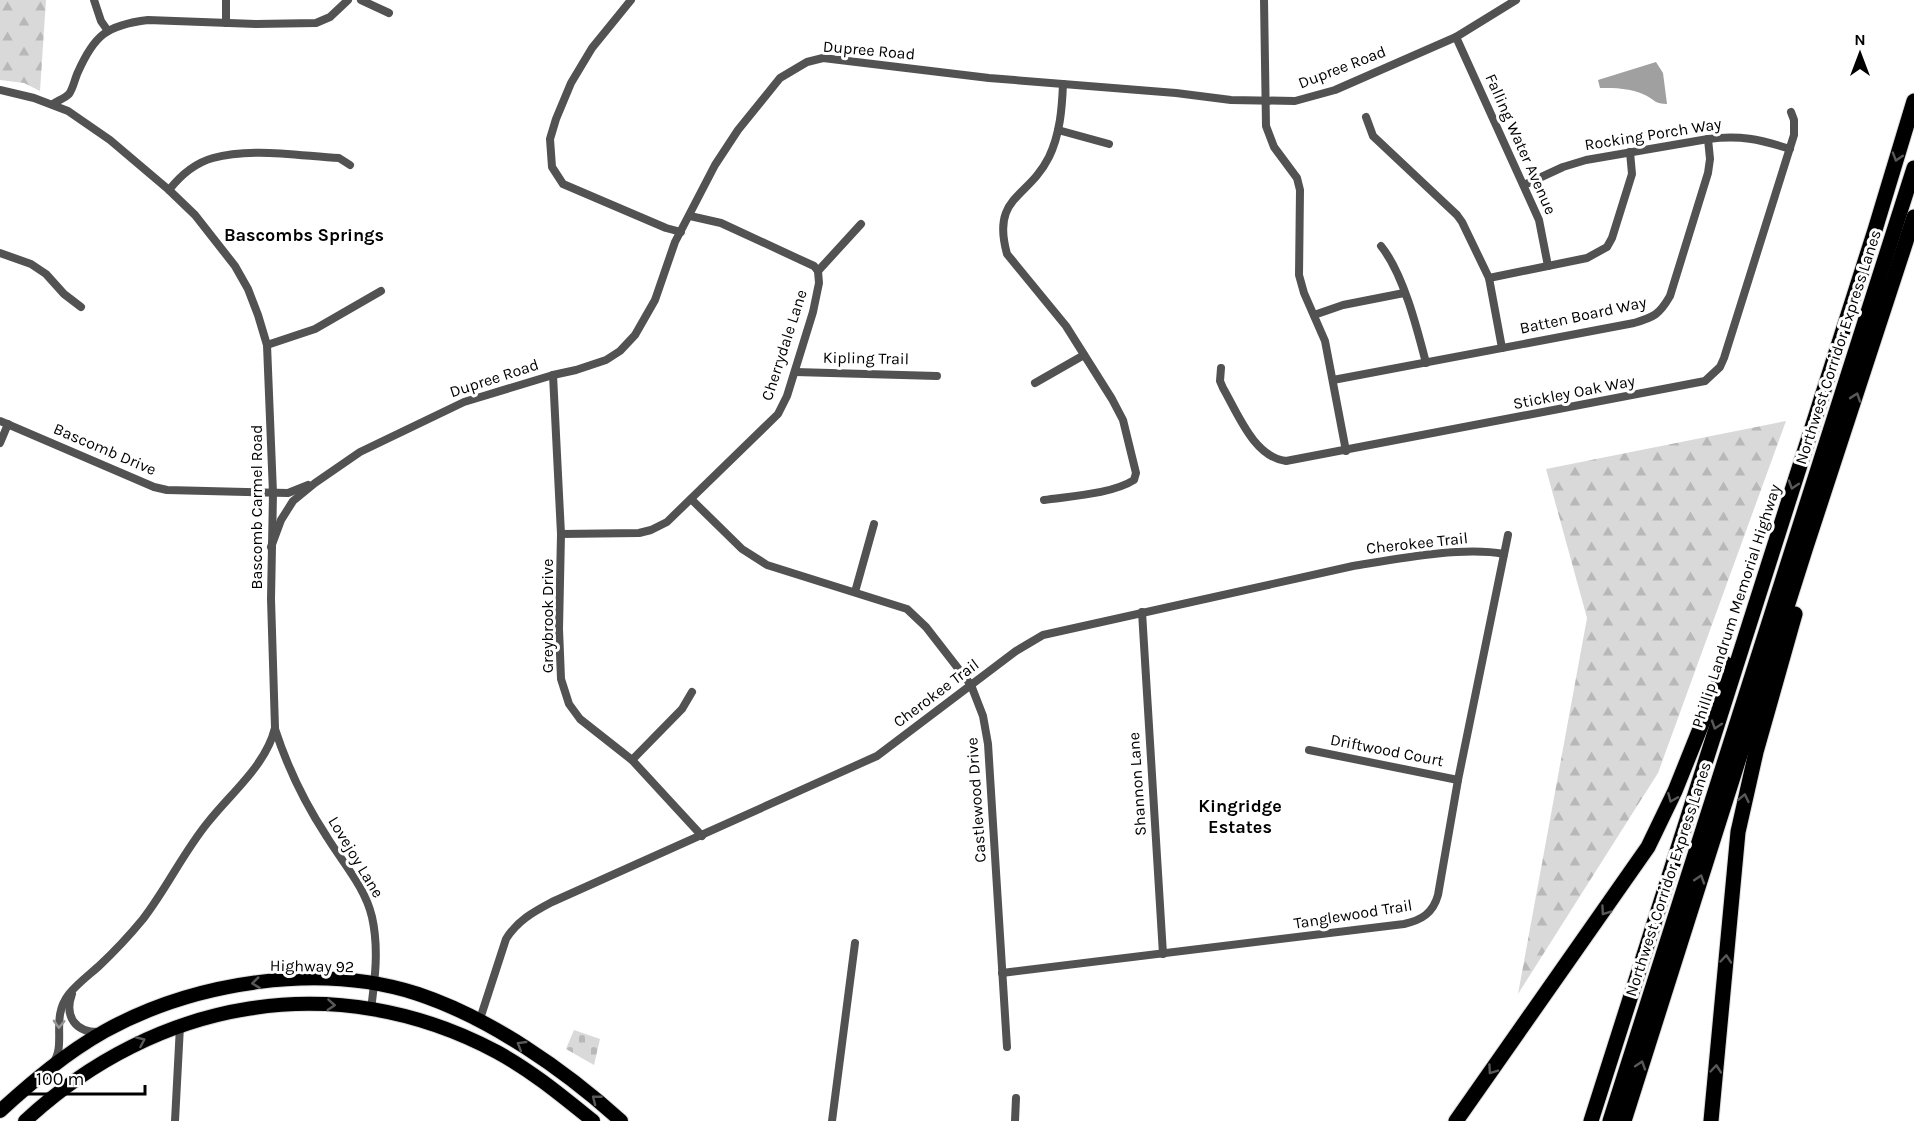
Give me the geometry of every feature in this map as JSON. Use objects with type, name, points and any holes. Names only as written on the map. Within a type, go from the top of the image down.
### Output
[{"type":"highway","name":"Phillip Landrum Memorial Highway","points":[[1591,1121],[1914,101]]},
{"type":"highway","name":"Northwest Corridor Express Lanes","points":[[1611,1121],[1914,168]]},
{"type":"highway","points":[[1624,1121],[1914,217]]},
{"type":"highway","points":[[1711,1121],[1735,856],[1742,812],[1764,720],[1837,474],[1837,452]]},
{"type":"highway","points":[[1456,1121],[1648,847],[1675,791],[1772,549]]},
{"type":"main road","name":"Highway 92","points":[[0,1111],[50,1067],[103,1032],[137,1015],[172,1002],[242,985],[300,979],[374,984],[417,994],[503,1034],[549,1063],[621,1121]]},
{"type":"main road","points":[[25,1121],[62,1089],[98,1064],[145,1039],[180,1025],[228,1012],[277,1005],[323,1004],[371,1009],[431,1024],[496,1051],[519,1064],[561,1094],[593,1121]]},
{"type":"street","points":[[94,0],[101,21],[108,31]]},
{"type":"street","points":[[226,0],[226,23]]},
{"type":"street","points":[[53,104],[69,94],[93,42],[108,31],[131,22],[148,20],[316,23],[330,17],[348,0]]},
{"type":"street","points":[[361,0],[389,13]]},
{"type":"street","points":[[631,0],[592,48],[571,83],[556,118],[550,140],[552,167],[563,184],[666,228],[681,232]]},
{"type":"street","points":[[1264,0],[1266,126],[1274,147],[1297,178],[1300,190],[1299,274],[1325,341],[1346,451]]},
{"type":"street","name":"Dupree Road","points":[[271,547],[281,520],[293,501],[360,452],[464,402],[576,370],[606,360],[620,351],[635,335],[655,300],[675,242],[715,165],[738,129],[780,78],[807,62],[823,58],[988,78],[1231,100],[1295,100],[1335,90],[1456,37],[1516,0]]},
{"type":"street","name":"Falling Water Avenue","points":[[1456,37],[1539,220],[1548,266]]},
{"type":"street","points":[[1044,500],[1128,484],[1134,480],[1136,473],[1123,420],[1061,320],[1016,268],[1007,254],[1003,241],[1002,225],[1011,200],[1038,174],[1048,158],[1062,115],[1063,84]]},
{"type":"street","name":"Bascomb Carmel Road","points":[[0,90],[53,104],[86,123],[169,190],[195,215],[235,266],[258,315],[267,345],[273,498],[271,547],[275,728],[271,741],[260,760],[198,835],[144,917],[119,946],[71,991],[61,1006],[58,1053],[50,1067]]},
{"type":"street","name":"Stickley Oak Way","points":[[1221,368],[1222,388],[1254,442],[1268,456],[1286,461],[1705,381],[1720,367],[1724,358],[1790,149],[1795,128],[1791,112]]},
{"type":"street","points":[[1365,117],[1373,136],[1457,215],[1489,278],[1502,348]]},
{"type":"street","points":[[1058,130],[1109,144]]},
{"type":"street","name":"Rocking Porch Way","points":[[1524,185],[1575,163],[1708,139],[1752,138],[1790,149]]},
{"type":"street","name":"Batten Board Way","points":[[1333,380],[1634,323],[1654,316],[1662,310],[1670,296],[1708,173],[1710,159],[1708,139]]},
{"type":"street","points":[[1489,278],[1587,258],[1607,247],[1612,238],[1632,174],[1630,152]]},
{"type":"street","points":[[169,190],[178,178],[195,166],[213,158],[228,155],[257,153],[339,158],[350,165]]},
{"type":"street","name":"Cherrydale Lane","points":[[561,534],[624,534],[651,530],[667,522],[777,414],[787,396],[813,312],[819,271],[814,266],[721,224],[690,216]]},
{"type":"street","points":[[819,271],[861,224]]},
{"type":"street","points":[[1381,246],[1391,258],[1415,320],[1426,363]]},
{"type":"street","points":[[0,253],[31,264],[46,274],[64,294],[81,307]]},
{"type":"street","points":[[267,345],[315,329],[381,291]]},
{"type":"street","points":[[1314,315],[1343,305],[1404,293]]},
{"type":"street","points":[[1035,383],[1084,355]]},
{"type":"street","name":"Kipling Trail","points":[[795,372],[937,376]]},
{"type":"street","name":"Greybrook Drive","points":[[553,375],[561,534],[559,629],[561,679],[569,704],[579,718],[632,760],[702,836]]},
{"type":"street","points":[[0,443],[4,422]]},
{"type":"street","name":"Bascomb Drive","points":[[4,422],[154,487],[273,498]]},
{"type":"street","name":"Dupree Road","points":[[273,498],[315,483]]},
{"type":"street","points":[[273,498],[282,504],[293,501]]},
{"type":"street","name":"Castlewood Drive","points":[[691,499],[732,540],[755,558],[781,570],[907,609],[926,627],[971,685],[982,716],[988,744],[1007,1047]]},
{"type":"street","points":[[855,592],[874,524]]},
{"type":"street","name":"Tanglewood Trail","points":[[1002,974],[1392,926],[1423,918],[1435,904],[1438,895],[1458,780],[1508,535]]},
{"type":"street","name":"Cherokee Trail","points":[[478,1022],[506,939],[518,922],[528,915],[552,902],[877,756],[1016,651],[1043,635],[1370,563],[1460,553],[1504,554]]},
{"type":"street","name":"Shannon Lane","points":[[1142,612],[1162,954]]},
{"type":"street","points":[[632,760],[682,709],[692,692]]},
{"type":"street","name":"Lovejoy Lane","points":[[275,728],[282,750],[310,808],[367,900],[375,931],[371,1009]]},
{"type":"street","name":"Driftwood Court","points":[[1309,750],[1458,780]]},
{"type":"street","points":[[832,1121],[855,943]]},
{"type":"street","points":[[78,985],[73,992],[69,1009],[74,1022],[87,1031],[103,1032]]},
{"type":"street","points":[[175,1121],[180,1025]]},
{"type":"street","points":[[1015,1121],[1016,1098]]},
{"type":"green space","points":[[0,0],[46,0],[40,91],[24,83],[0,80]]},
{"type":"green space","points":[[1786,421],[1658,773],[1518,994],[1587,618],[1546,469]]},
{"type":"green space","points":[[574,1030],[600,1039],[594,1065],[566,1049]]},
{"type":"shaded area","points":[[1656,62],[1663,73],[1667,104],[1657,102],[1634,91],[1600,88],[1598,80]]},
{"type":"district","name":"Bascombs Springs","points":[[304,235]]},
{"type":"district","name":"Kingridge Estates","points":[[1240,816]]}]
